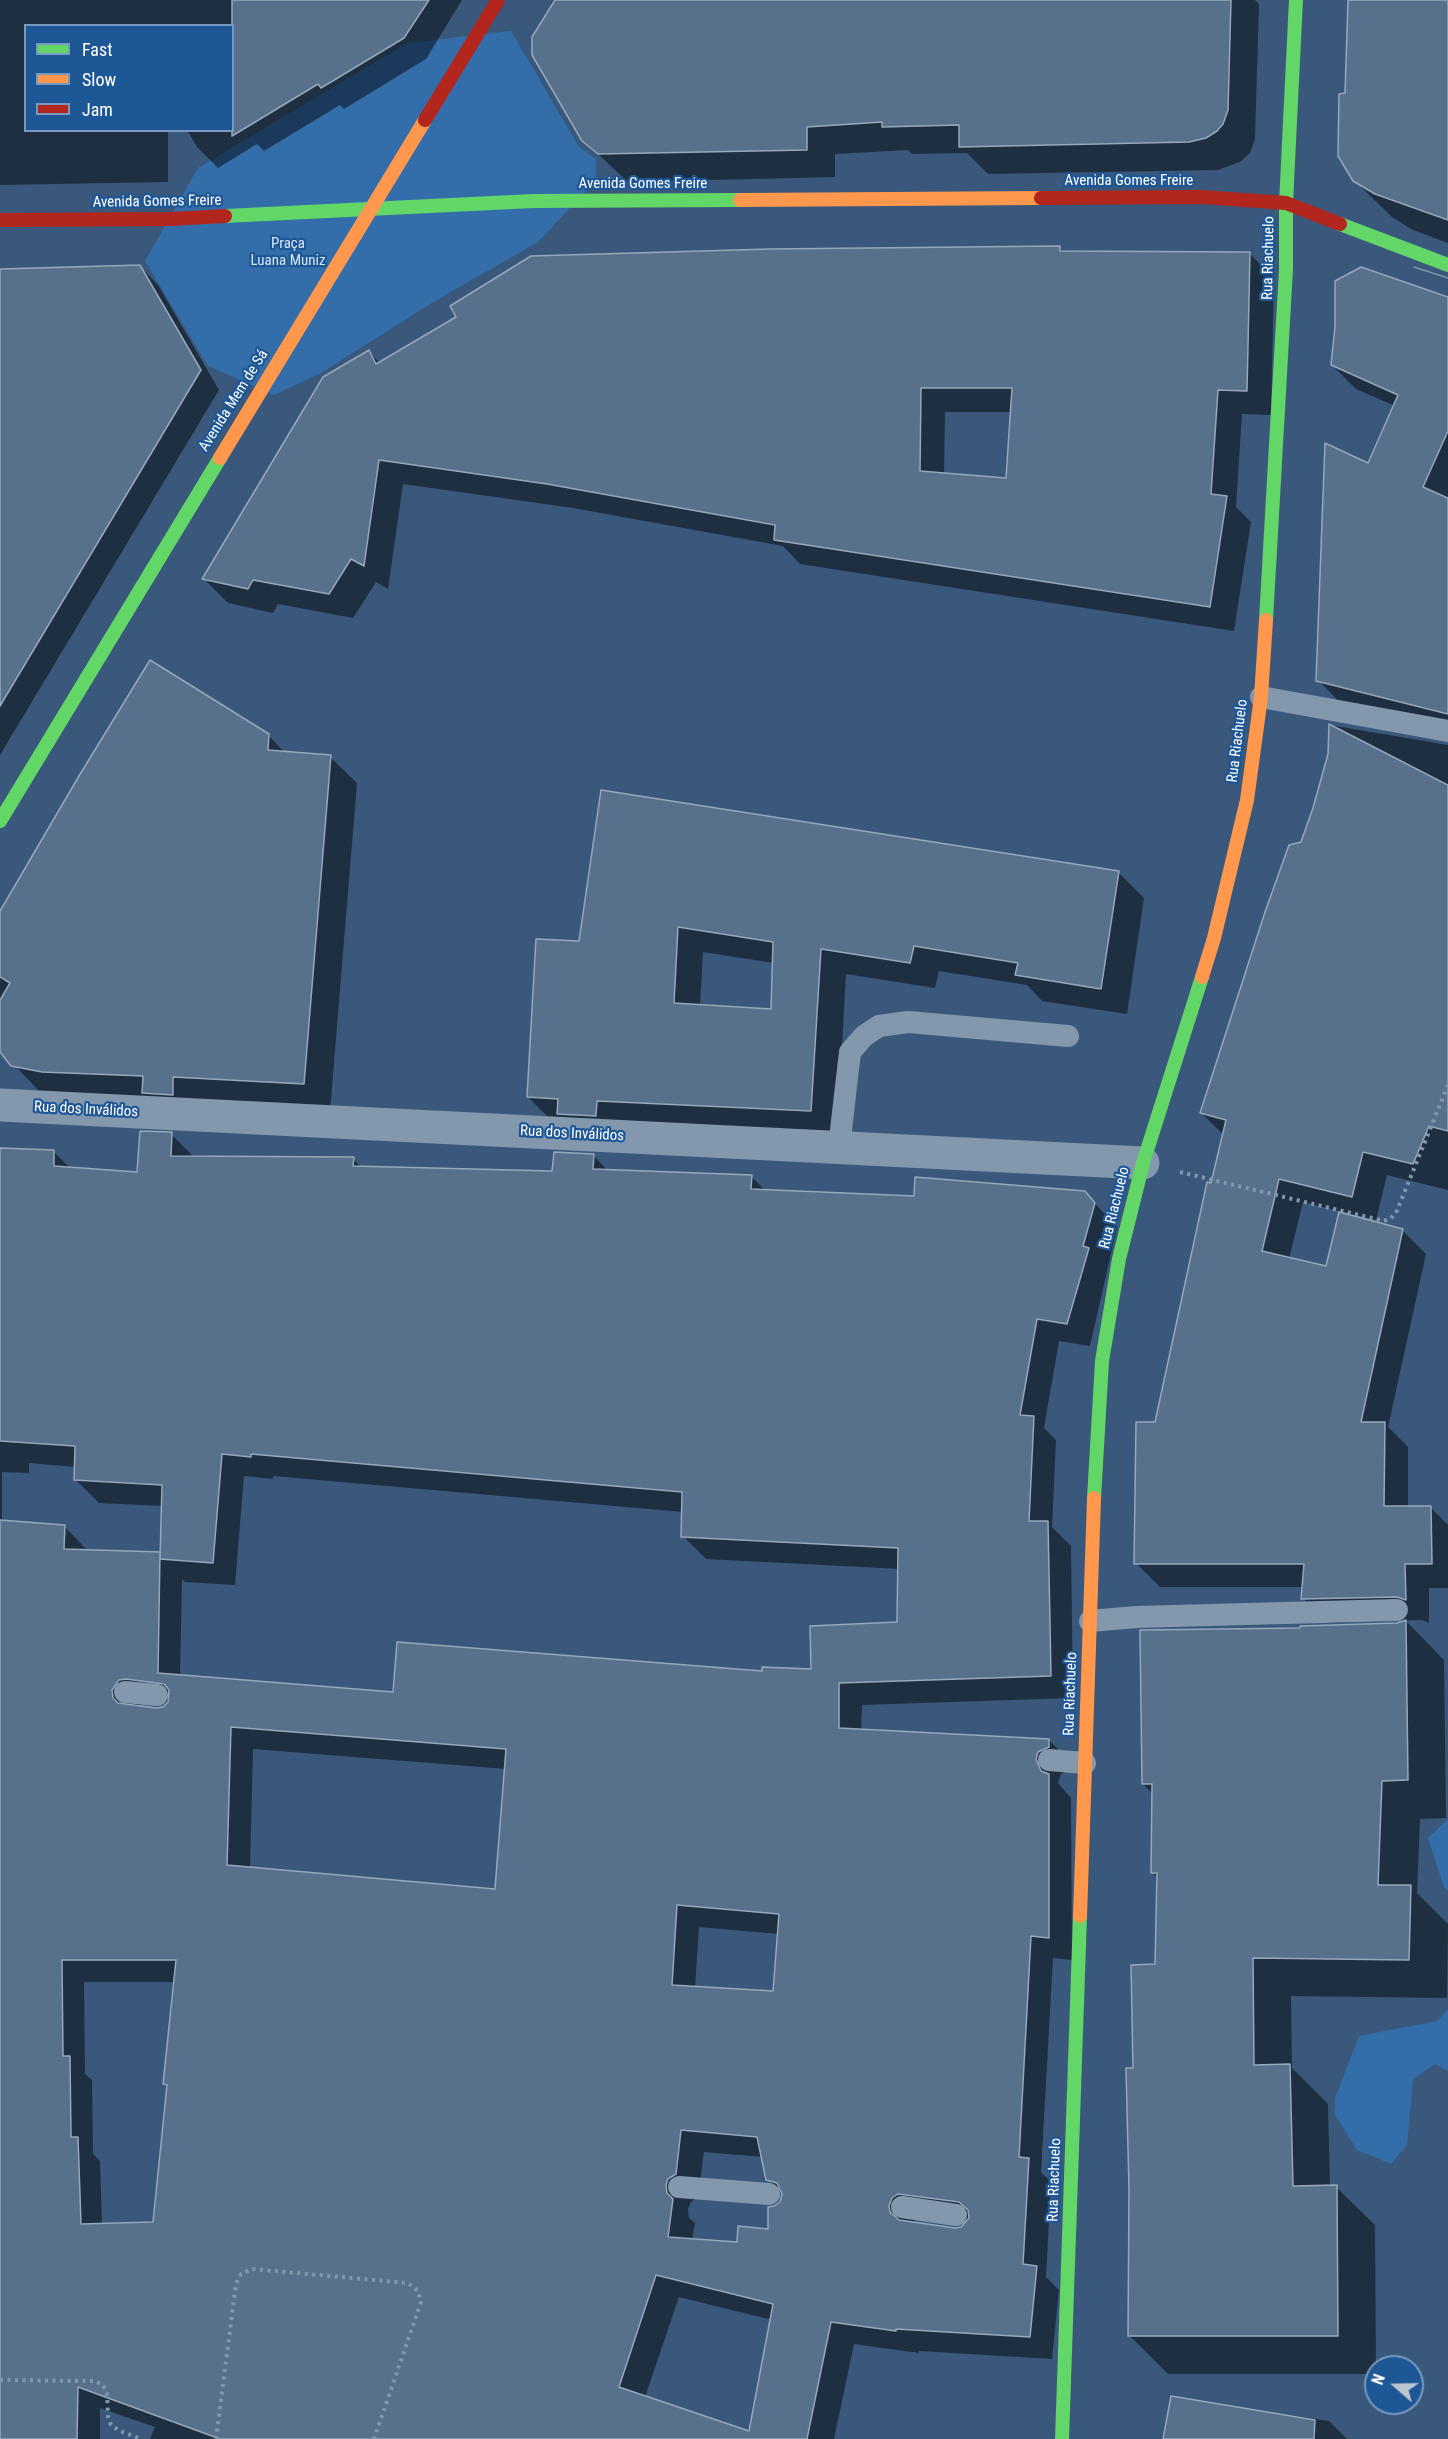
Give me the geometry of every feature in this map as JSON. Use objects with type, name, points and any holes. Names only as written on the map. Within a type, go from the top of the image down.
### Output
[{"type":"main road","name":"Avenida Mem de Sá","points":[[0,821],[498,0]]},
{"type":"main road","name":"Rua Riachuelo","points":[[1062,2439],[1095,1465],[1102,1362],[1119,1259],[1143,1163],[1214,938],[1248,800],[1261,697],[1284,310],[1286,203],[1296,0]]},
{"type":"main road","name":"Avenida Gomes Freire","points":[[0,220],[180,219],[533,201],[1201,197],[1286,203],[1448,265]]},
{"type":"street","name":"Rua dos Inválidos","points":[[0,1105],[1143,1163]]},
{"type":"lane","points":[[1261,697],[1448,731]]},
{"type":"lane","points":[[839,1147],[850,1052],[864,1036],[879,1026],[908,1022],[1068,1036]]},
{"type":"lane","points":[[1090,1621],[1136,1617],[1397,1610]]},
{"type":"lane","points":[[125,1692],[156,1695]]},
{"type":"lane","points":[[1049,1760],[1085,1763]]},
{"type":"lane","points":[[679,2187],[769,2194]]},
{"type":"lane","points":[[902,2207],[956,2215]]},
{"type":"path","points":[[1143,1163],[1384,1221],[1396,1213],[1448,1085]]},
{"type":"path","points":[[216,2439],[236,2284],[241,2274],[252,2269],[408,2283],[418,2291],[422,2302],[374,2439]]},
{"type":"path","points":[[0,2380],[95,2381],[103,2385],[107,2393],[108,2416],[111,2425],[141,2439]]},
{"type":"green space","name":"Praça Luana Muniz","points":[[511,31],[579,147],[596,159],[596,180],[538,242],[435,301],[321,373],[274,395],[208,366],[145,261],[198,168],[407,43]]},
{"type":"green space","points":[[1448,1819],[1448,1891],[1444,1887],[1428,1838]]},
{"type":"green space","points":[[1448,2009],[1448,2071],[1435,2064],[1413,2079],[1407,2145],[1391,2164],[1357,2150],[1335,2115],[1335,2098],[1359,2036],[1437,2021]]},
{"type":"building","points":[[232,0],[429,0],[404,38],[321,88],[318,84],[232,136],[234,132],[234,24],[232,24]]},
{"type":"building","points":[[555,0],[1231,0],[1228,110],[1223,124],[1217,131],[1206,138],[1189,142],[959,147],[959,125],[882,127],[882,122],[807,127],[807,150],[598,154],[582,141],[532,55],[532,37]]},
{"type":"building","points":[[1348,0],[1448,0],[1448,220],[1375,194],[1353,181],[1338,156],[1339,94],[1345,93]]},
{"type":"building","points":[[1060,246],[1060,251],[1250,252],[1247,391],[1218,390],[1211,494],[1227,496],[1210,607],[774,540],[775,525],[547,484],[379,460],[364,566],[351,559],[329,594],[253,580],[248,589],[202,579],[323,377],[369,350],[376,364],[456,317],[450,306],[531,256],[770,249]],"holes":[[[921,388],[1012,388],[1006,478],[920,471]]]},
{"type":"building","points":[[140,265],[201,370],[0,706],[0,269]]},
{"type":"building","points":[[1361,267],[1448,297],[1448,431],[1423,487],[1448,498],[1448,714],[1316,681],[1325,443],[1368,463],[1398,395],[1331,365],[1335,327],[1335,281]]},
{"type":"building","points":[[150,660],[269,734],[268,750],[331,755],[304,1084],[173,1077],[173,1095],[142,1093],[143,1076],[42,1072],[11,1066],[0,1052],[0,1000],[10,983],[0,977],[0,911]]},
{"type":"building","points":[[1329,724],[1448,785],[1448,1131],[1429,1126],[1413,1164],[1363,1152],[1352,1197],[1279,1179],[1262,1251],[1326,1266],[1339,1212],[1403,1229],[1361,1422],[1385,1422],[1384,1506],[1431,1506],[1432,1564],[1405,1564],[1406,1600],[1397,1597],[1301,1599],[1304,1564],[1134,1564],[1136,1422],[1155,1422],[1207,1182],[1211,1183],[1226,1120],[1200,1113],[1289,845],[1301,842],[1313,808],[1328,754]]},
{"type":"building","points":[[601,790],[1119,871],[1101,989],[1015,975],[1018,963],[914,946],[910,963],[821,949],[811,1111],[597,1101],[596,1116],[557,1114],[558,1099],[527,1097],[536,939],[579,941]],"holes":[[[678,927],[773,942],[771,1009],[674,1003]]]},
{"type":"building","points":[[140,1131],[172,1132],[171,1156],[354,1157],[353,1166],[552,1171],[554,1152],[594,1154],[593,1169],[752,1175],[751,1189],[914,1196],[915,1177],[1085,1191],[1095,1203],[1083,1246],[1089,1248],[1067,1324],[1037,1319],[1020,1415],[1034,1416],[1029,1521],[1048,1521],[1051,1676],[839,1683],[839,1728],[1049,1739],[1049,1747],[1038,1752],[1036,1759],[1041,1771],[1049,1774],[1049,1938],[1031,1936],[1019,2157],[1029,2158],[1023,2264],[1037,2266],[1030,2337],[896,2329],[896,2331],[831,2322],[807,2439],[220,2439],[78,2387],[77,2439],[0,2439],[0,1520],[65,1525],[64,1549],[160,1552],[158,1673],[393,1692],[397,1642],[762,1671],[762,1667],[811,1669],[810,1626],[897,1622],[898,1548],[681,1537],[682,1492],[251,1454],[251,1457],[222,1454],[213,1563],[160,1559],[162,1485],[74,1480],[75,1446],[0,1441],[0,1148],[54,1150],[54,1166],[137,1172]],"holes":[[[119,1680],[164,1684],[169,1690],[168,1702],[163,1707],[156,1708],[118,1703],[113,1698],[112,1690]],[[231,1727],[506,1749],[495,1889],[227,1865]],[[677,1905],[779,1914],[773,1991],[672,1985]],[[62,1960],[176,1960],[163,2084],[167,2085],[153,2222],[81,2224],[78,2137],[71,2137],[70,2056],[63,2056]],[[681,2130],[757,2137],[766,2180],[777,2183],[782,2194],[780,2202],[768,2207],[768,2229],[738,2226],[737,2242],[668,2237],[673,2199],[667,2193],[668,2179],[676,2174]],[[898,2194],[959,2202],[968,2210],[969,2218],[961,2227],[955,2228],[899,2220],[890,2212],[889,2206],[892,2198]],[[656,2275],[773,2304],[749,2431],[619,2387]]]},
{"type":"building","points":[[1406,1620],[1408,1780],[1382,1781],[1378,1885],[1411,1885],[1409,1960],[1253,1958],[1254,2065],[1290,2064],[1293,2186],[1337,2185],[1338,2336],[1128,2336],[1129,2190],[1126,2068],[1133,2068],[1131,1965],[1155,1964],[1157,1873],[1151,1873],[1152,1784],[1142,1784],[1140,1630],[1300,1628],[1300,1626],[1397,1623]]},
{"type":"building","points":[[1171,2396],[1315,2420],[1314,2439],[1163,2439]]},
{"type":"tram line","points":[[1414,267],[1448,278]]},
{"type":"traffic: fast","points":[[1266,620],[1286,269],[1286,203],[1296,0]]},
{"type":"traffic: fast","points":[[225,216],[533,201],[740,200]]},
{"type":"traffic: fast","points":[[1340,224],[1448,265]]},
{"type":"traffic: fast","points":[[0,821],[220,458]]},
{"type":"traffic: fast","points":[[1094,1498],[1102,1361],[1119,1259],[1143,1163],[1202,977]]},
{"type":"traffic: fast","points":[[1062,2439],[1080,1916]]},
{"type":"traffic: slow","points":[[220,458],[425,120]]},
{"type":"traffic: slow","points":[[740,200],[1041,198]]},
{"type":"traffic: slow","points":[[1202,977],[1214,938],[1247,800],[1261,697],[1266,620]]},
{"type":"traffic: slow","points":[[1080,1916],[1094,1498]]},
{"type":"traffic: jam","points":[[425,120],[498,0]]},
{"type":"traffic: jam","points":[[1041,198],[1201,197],[1286,203],[1340,224]]},
{"type":"traffic: jam","points":[[0,220],[169,219],[225,216]]}]
